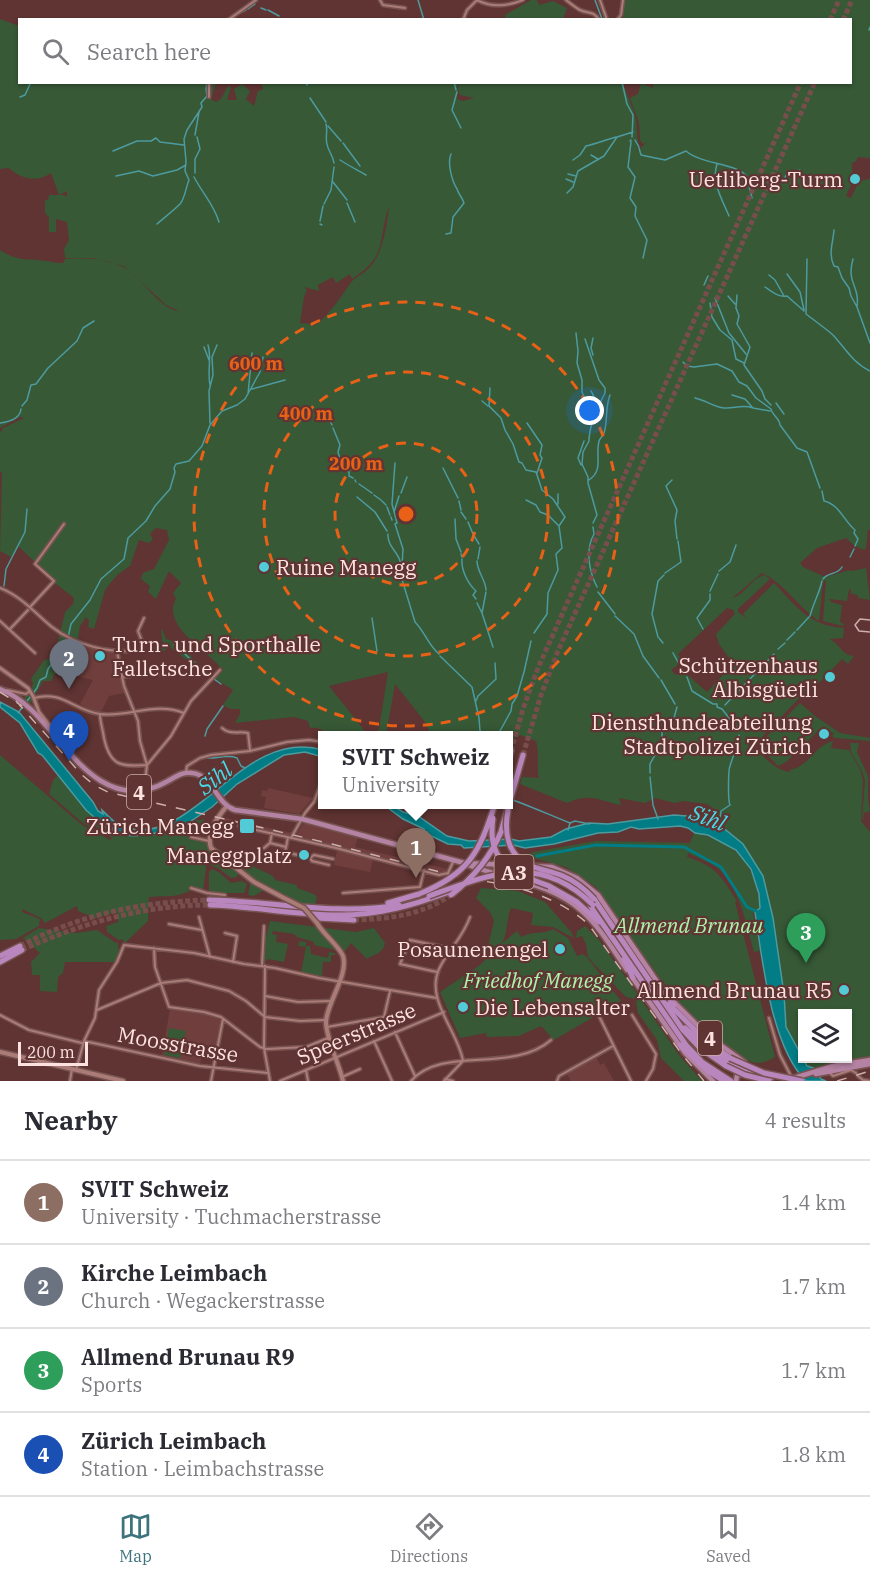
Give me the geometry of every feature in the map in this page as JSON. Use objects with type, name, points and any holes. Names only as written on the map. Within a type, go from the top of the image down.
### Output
[{"type":"highway","name":"A3","points":[[513,791],[523,755]]},
{"type":"highway","name":"A3","points":[[354,909],[404,899],[442,884],[467,864],[481,844],[494,809]]},
{"type":"highway","points":[[496,809],[493,837],[497,852],[506,864],[520,876],[592,905]]},
{"type":"highway","name":"A3","points":[[451,895],[471,878],[485,861],[497,841],[508,810]]},
{"type":"highway","name":"A3","points":[[508,810],[507,837],[512,850],[530,865],[570,879],[583,888],[592,905],[616,931],[650,982]]},
{"type":"highway","points":[[278,912],[350,915],[382,911],[480,880],[517,875],[536,877],[557,884],[592,905],[679,1037],[693,1053],[731,1081]]},
{"type":"highway","name":"A3","points":[[278,912],[209,902],[243,901],[318,909],[381,908],[413,903]]},
{"type":"highway","points":[[278,912],[325,919],[354,920]]},
{"type":"highway","points":[[617,944],[633,978]]},
{"type":"highway","points":[[0,956],[21,948],[0,962]]},
{"type":"highway","points":[[650,982],[691,1039],[705,1053],[725,1068],[771,1080]]},
{"type":"highway","points":[[650,982],[694,1030],[730,1058],[764,1073],[798,1080]]},
{"type":"highway","points":[[660,986],[694,1030]]},
{"type":"highway","points":[[653,996],[673,1031],[701,1066]]},
{"type":"highway","points":[[665,1004],[706,1047],[727,1062],[752,1074]]},
{"type":"highway","points":[[663,1012],[693,1046],[725,1068],[753,1081]]},
{"type":"highway","points":[[680,1045],[701,1066],[722,1080]]},
{"type":"main road","name":"4","points":[[2,690],[25,705],[99,780],[114,788],[130,792],[144,791],[186,772]]},
{"type":"main road","points":[[186,772],[198,774],[226,807],[213,828],[210,843],[214,851],[272,892],[304,908],[342,954],[344,963],[340,982],[326,1020],[342,1079]]},
{"type":"main road","name":"4","points":[[226,807],[302,819],[454,860],[551,892],[581,910],[597,927],[693,1063],[713,1081]]},
{"type":"main road","name":"4","points":[[464,863],[540,865],[573,875],[585,883],[601,899],[660,986],[686,1016],[731,1054],[771,1080]]},
{"type":"main road","points":[[501,874],[500,868],[504,865]]},
{"type":"main road","points":[[0,1052],[123,1081]]},
{"type":"main road","points":[[735,1081],[739,1074],[752,1074],[771,1080],[798,1080],[818,1071],[870,1062]]},
{"type":"main road","points":[[818,1071],[870,1062]]},
{"type":"street","points":[[231,18],[256,0]]},
{"type":"street","points":[[380,0],[383,5],[405,8]]},
{"type":"street","points":[[464,18],[467,10],[477,0],[486,4],[501,5],[523,0]]},
{"type":"street","points":[[566,0],[581,11],[587,11],[598,18]]},
{"type":"street","points":[[600,0],[607,18]]},
{"type":"street","points":[[619,18],[623,0]]},
{"type":"street","points":[[209,84],[209,97]]},
{"type":"street","points":[[10,629],[54,581],[34,564],[64,524]]},
{"type":"street","points":[[0,588],[14,594],[62,634],[92,647],[117,651],[141,650],[143,644],[138,631],[144,618]]},
{"type":"street","points":[[0,621],[35,653]]},
{"type":"street","points":[[117,651],[122,677],[135,710],[147,765],[144,791]]},
{"type":"street","points":[[0,668],[32,694],[39,713],[61,738],[62,744]]},
{"type":"street","points":[[100,714],[107,751],[111,758],[124,765],[150,764],[171,736],[191,701],[220,670]]},
{"type":"street","points":[[122,677],[172,674]]},
{"type":"street","points":[[2,690],[58,697],[100,714],[159,709],[184,713]]},
{"type":"street","points":[[222,728],[234,733],[248,733],[250,751]]},
{"type":"street","points":[[186,772],[187,766],[203,757],[250,751],[287,742],[318,741]]},
{"type":"street","points":[[283,862],[289,837],[314,802],[318,791]]},
{"type":"street","points":[[239,826],[439,875],[445,875],[451,870],[454,860]]},
{"type":"street","points":[[264,848],[270,843],[272,833]]},
{"type":"street","points":[[191,837],[210,843]]},
{"type":"street","points":[[270,843],[286,847]]},
{"type":"street","points":[[285,852],[329,865]]},
{"type":"street","points":[[310,858],[314,855],[333,859]]},
{"type":"street","points":[[343,893],[420,887],[424,870]]},
{"type":"street","points":[[191,888],[225,895]]},
{"type":"street","points":[[199,917],[210,957]]},
{"type":"street","points":[[463,1061],[437,998],[435,985],[437,972],[461,937],[470,917]]},
{"type":"street","points":[[169,924],[202,930]]},
{"type":"street","points":[[264,926],[264,1048],[270,1081]]},
{"type":"street","points":[[225,933],[237,936],[233,962]]},
{"type":"street","points":[[437,972],[400,964],[410,940],[453,948]]},
{"type":"street","points":[[70,1081],[83,1042],[92,1026],[97,1010],[99,990],[117,962],[123,945],[210,957],[437,998]]},
{"type":"street","points":[[154,948],[155,967],[169,1007],[205,1012],[223,1018],[264,1048],[306,1047],[330,1038]]},
{"type":"street","points":[[97,1010],[161,983],[187,980],[223,988],[241,998],[265,1017],[300,1021],[326,1020]]},
{"type":"street","points":[[327,1027],[384,1017],[390,990]]},
{"type":"street","points":[[265,996],[299,1002],[333,1001]]},
{"type":"street","name":"Speerstrasse","points":[[280,1081],[444,1012]]},
{"type":"street","name":"Moosstrasse","points":[[0,1015],[29,1030],[83,1042],[212,1067],[268,1073]]},
{"type":"street","points":[[599,1016],[631,1081]]},
{"type":"street","points":[[632,1016],[656,1054],[653,1069],[646,1081]]},
{"type":"street","points":[[211,1081],[223,1018]]},
{"type":"street","points":[[769,1018],[780,1055],[798,1080]]},
{"type":"street","points":[[395,1032],[415,1076]]},
{"type":"street","points":[[411,1081],[415,1076],[442,1064],[523,1056],[551,1040]]},
{"type":"street","points":[[374,1041],[392,1081]]},
{"type":"street","points":[[557,1081],[559,1076],[613,1046]]},
{"type":"street","points":[[444,1080],[463,1061]]},
{"type":"street","points":[[342,1079],[360,1069]]},
{"type":"street","points":[[306,1070],[308,1081]]},
{"type":"street","points":[[829,1070],[833,1076],[851,1070],[864,1080],[870,1081]]},
{"type":"street","points":[[444,1080],[453,1081]]},
{"type":"shaded area","points":[[78,644],[113,652],[116,655],[125,693],[109,696],[101,712],[92,711],[80,704],[93,680],[65,672]]},
{"type":"shaded area","points":[[268,788],[313,798],[299,814],[264,808],[266,797],[261,796],[262,790],[267,791]]},
{"type":"shaded area","points":[[221,817],[297,834],[303,824],[307,824],[358,837],[355,847],[464,873],[458,878],[448,876],[329,845],[219,820]]},
{"type":"shaded area","points":[[337,850],[373,859],[370,872],[334,865]]},
{"type":"shaded area","points":[[170,1009],[209,1014],[220,1020],[215,1047],[204,1045],[200,1064],[162,1056]]},
{"type":"shaded area","points":[[596,1057],[600,1065],[604,1063],[614,1081],[571,1081],[567,1074]]},
{"type":"green space","points":[[531,0],[537,0],[539,5],[553,1],[567,8],[563,18],[506,18],[505,15]]},
{"type":"green space","points":[[624,0],[870,0],[870,158],[858,157],[852,163],[852,183],[846,196],[851,198],[859,181],[870,179],[870,529],[864,550],[846,538],[817,548],[800,563],[803,567],[825,577],[866,568],[870,600],[858,598],[858,595],[851,594],[849,589],[847,601],[829,599],[831,602],[842,605],[840,622],[844,624],[843,626],[823,621],[826,580],[823,582],[819,621],[777,582],[762,573],[732,598],[760,576],[765,575],[770,579],[738,609],[738,612],[748,619],[743,614],[774,583],[804,614],[821,623],[844,628],[843,638],[829,639],[847,654],[854,656],[848,664],[842,659],[813,689],[810,687],[756,743],[746,737],[766,759],[784,771],[791,772],[789,770],[801,765],[821,747],[833,741],[831,748],[849,750],[860,769],[863,780],[861,821],[870,832],[870,1056],[852,1060],[852,1009],[798,1009],[798,1050],[786,1027],[785,1008],[783,1017],[782,996],[785,1006],[784,994],[773,918],[763,876],[722,827],[701,817],[705,807],[718,812],[707,804],[683,801],[675,803],[655,798],[645,803],[619,798],[621,805],[595,798],[582,798],[567,803],[520,784],[522,777],[539,778],[536,741],[520,735],[513,739],[513,731],[429,731],[425,722],[395,684],[387,731],[379,731],[388,672],[329,686],[365,731],[324,731],[310,728],[308,721],[294,717],[235,723],[240,709],[231,709],[223,705],[233,690],[214,678],[223,671],[223,668],[188,637],[175,619],[173,609],[176,599],[173,593],[181,583],[169,571],[156,599],[148,592],[150,586],[141,579],[143,573],[154,569],[169,540],[167,530],[156,528],[150,534],[153,539],[149,543],[139,540],[130,566],[117,575],[105,590],[94,629],[88,627],[89,621],[86,617],[80,626],[77,644],[63,670],[56,672],[51,681],[43,681],[30,704],[24,698],[30,693],[33,683],[31,679],[44,660],[49,659],[58,642],[65,612],[73,604],[74,598],[55,583],[56,581],[37,564],[65,523],[35,562],[18,546],[11,557],[0,551],[2,473],[0,472],[0,433],[3,428],[24,418],[20,417],[0,428],[0,250],[17,258],[57,263],[63,263],[65,259],[72,258],[65,258],[64,249],[69,240],[67,222],[56,219],[56,232],[49,232],[49,217],[45,213],[45,200],[48,200],[49,195],[59,195],[51,173],[35,179],[18,175],[9,168],[0,169],[0,19],[18,26],[18,84],[216,84],[211,99],[216,102],[221,99],[228,86],[231,87],[227,100],[237,100],[234,89],[242,84],[250,91],[246,99],[254,106],[258,91],[263,89],[261,84],[458,84],[457,99],[463,101],[474,98],[460,95],[459,84],[623,84],[636,120],[639,145],[637,151],[647,142],[643,144],[640,140],[639,123],[630,98],[638,94],[641,84],[653,88],[653,84],[852,84],[852,18],[623,18]],"holes":[[[389,206],[384,238],[378,254],[368,269],[351,282],[334,306],[317,324],[312,326],[300,323],[307,290],[304,287],[319,291],[318,285],[333,277],[336,283],[350,274],[352,279],[372,262],[380,247]],[[139,280],[166,305],[179,311],[165,305],[158,300]],[[727,608],[733,610],[735,614],[716,634],[719,644],[732,665],[707,692],[682,670],[676,675],[671,670],[683,661],[678,654]]]},
{"type":"green space","points":[[162,629],[166,639],[180,643],[182,648],[202,667],[202,670],[169,646],[164,651],[151,650],[151,646],[163,646]]},
{"type":"green space","points":[[800,703],[840,733],[870,738],[870,741],[835,738],[832,736],[834,734],[823,726],[786,762],[778,766],[758,745]]},
{"type":"green space","points":[[850,743],[859,743],[857,752],[868,776],[870,811],[864,813],[865,820],[862,819],[865,780],[851,752]]},
{"type":"green space","points":[[0,755],[82,825],[110,840],[112,838],[95,826],[90,818],[86,824],[91,823],[105,836],[84,824],[49,794],[53,780],[58,775],[92,815],[117,832],[150,835],[170,831],[196,820],[205,820],[202,824],[207,823],[201,833],[189,829],[186,831],[188,837],[207,841],[210,850],[239,872],[237,877],[231,878],[218,868],[205,863],[203,891],[195,888],[177,895],[149,897],[148,921],[125,943],[122,939],[119,940],[107,932],[106,926],[118,922],[117,912],[95,918],[78,911],[77,906],[45,923],[41,918],[22,909],[22,912],[40,919],[39,926],[16,939],[0,940]]},
{"type":"green space","name":"Allmend Brunau","points":[[696,833],[717,839],[741,856],[751,873],[759,897],[758,911],[753,913],[760,951],[754,952],[742,909],[728,880],[714,865],[688,853],[687,857],[705,864],[717,873],[737,901],[735,902],[775,1057],[764,1062],[748,1061],[737,1054],[712,1036],[689,1014],[674,996],[675,991],[671,991],[659,977],[596,887],[566,867],[527,856],[533,852],[596,841],[690,843]]},
{"type":"green space","points":[[217,849],[273,876],[275,880],[297,885],[297,888],[314,894],[317,897],[315,905],[301,904],[267,888],[254,896],[248,895],[250,884],[248,877]]},
{"type":"green space","points":[[212,869],[231,883],[242,881],[247,884],[244,893],[209,893],[209,872]]},
{"type":"green space","name":"Friedhof Manegg","points":[[481,888],[518,891],[545,902],[574,938],[553,927],[531,925],[533,913],[511,908],[505,937],[501,944],[517,931],[521,937],[553,929],[568,938],[577,956],[582,954],[586,956],[621,1001],[554,1040],[541,1026],[519,1036],[487,1037],[486,1033],[460,1038],[440,992],[480,965],[492,953],[490,954],[489,942],[494,921],[490,912],[476,898]]},
{"type":"green space","points":[[270,921],[356,932],[374,928],[385,943],[380,952],[367,959],[351,943],[344,952],[314,945],[314,942],[294,934],[273,931],[272,934],[277,935],[276,942],[288,944],[284,962],[268,959],[264,963],[265,941]]},
{"type":"green space","points":[[585,926],[599,940],[639,996],[635,999],[626,997],[588,957],[582,936],[576,938],[577,931]]},
{"type":"green space","points":[[39,928],[76,933],[97,930],[116,943],[118,942],[120,949],[115,962],[65,962],[63,973],[58,977],[57,992],[40,991],[40,975],[32,975],[31,962],[40,953],[23,938]]},
{"type":"green space","points":[[299,941],[306,942],[306,946],[310,946],[311,954],[328,958],[329,952],[335,953],[331,955],[331,962],[323,962],[322,976],[301,973],[306,947],[298,946]]},
{"type":"green space","points":[[640,998],[679,1055],[702,1081],[684,1081],[661,1058],[657,1040],[638,1013],[636,1001]]},
{"type":"green space","points":[[169,1028],[186,1031],[180,1058],[164,1055]]},
{"type":"green space","points":[[806,1063],[837,1063],[827,1065],[841,1063],[810,1069]]},
{"type":"water","name":"Sihl","points":[[0,702],[19,712],[98,811],[103,814],[102,810],[123,827],[149,829],[173,821],[242,770],[267,755],[294,747],[318,749],[318,756],[305,752],[284,755],[237,784],[212,807],[185,825],[170,831],[134,836],[118,834],[104,826],[86,810],[38,753],[20,723],[0,707]]},
{"type":"water","name":"Sihl","points":[[389,809],[398,809],[418,816],[447,836],[469,841],[511,839],[519,841],[551,837],[566,829],[589,823],[608,824],[674,815],[700,817],[722,827],[743,844],[763,876],[773,918],[784,994],[786,1027],[798,1049],[798,1063],[805,1063],[826,1081],[806,1081],[794,1066],[784,1047],[770,1001],[761,953],[755,912],[760,908],[759,894],[751,869],[736,850],[708,835],[695,833],[680,826],[639,829],[631,827],[618,832],[598,833],[554,844],[525,848],[513,845],[464,848],[461,845],[448,844],[425,833],[424,829],[403,819]]},
{"type":"waterway","points":[[418,0],[423,18]]},
{"type":"waterway","points":[[595,0],[602,18]]},
{"type":"waterway","points":[[248,9],[255,4]]},
{"type":"waterway","points":[[261,8],[266,10]]},
{"type":"waterway","points":[[236,15],[246,10]]},
{"type":"waterway","points":[[268,10],[279,16]]},
{"type":"waterway","points":[[20,97],[25,95],[30,84]]},
{"type":"waterway","points":[[157,224],[180,204],[184,196],[189,180],[185,171],[184,139],[202,107],[201,103],[207,96],[207,84]]},
{"type":"waterway","points":[[454,84],[456,90]]},
{"type":"waterway","points":[[622,84],[627,104],[633,115],[632,137]]},
{"type":"waterway","points":[[457,92],[452,110],[461,128]]},
{"type":"waterway","points":[[310,98],[326,122]]},
{"type":"waterway","points":[[195,135],[199,112]]},
{"type":"waterway","points":[[326,124],[326,142],[334,163]]},
{"type":"waterway","points":[[328,126],[341,141]]},
{"type":"waterway","points":[[567,193],[573,187],[578,171],[604,156],[617,137],[633,132]]},
{"type":"waterway","points":[[195,173],[195,159],[200,149],[197,137]]},
{"type":"waterway","points":[[573,160],[586,146],[616,137]]},
{"type":"waterway","points":[[113,151],[137,141],[151,141],[156,138],[160,142],[184,145]]},
{"type":"waterway","points":[[635,140],[639,147]]},
{"type":"waterway","points":[[631,142],[628,167],[635,177],[630,198],[636,207],[635,216],[647,240],[643,258]]},
{"type":"waterway","points":[[343,143],[360,166]]},
{"type":"waterway","points":[[639,148],[641,155],[665,160],[686,151],[701,159],[737,169],[748,178],[774,177],[781,180],[787,174],[800,170]]},
{"type":"waterway","points":[[446,234],[451,233],[453,217],[464,203],[452,177],[451,154]]},
{"type":"waterway","points":[[591,155],[598,159]]},
{"type":"waterway","points":[[340,160],[366,175]]},
{"type":"waterway","points":[[717,164],[716,184],[729,216]]},
{"type":"waterway","points":[[116,176],[139,171],[153,176],[177,170],[186,165]]},
{"type":"waterway","points":[[324,204],[331,190],[334,167]]},
{"type":"waterway","points":[[568,174],[576,176]]},
{"type":"waterway","points":[[194,177],[219,222]]},
{"type":"waterway","points":[[747,178],[752,198]]},
{"type":"waterway","points":[[566,179],[573,182]]},
{"type":"waterway","points":[[759,179],[770,188]]},
{"type":"waterway","points":[[333,182],[347,200]]},
{"type":"waterway","points":[[347,203],[355,222]]},
{"type":"waterway","points":[[320,221],[323,206]]},
{"type":"waterway","points":[[834,230],[832,262],[838,267],[849,288],[870,343]]},
{"type":"waterway","points":[[807,259],[806,314],[833,335],[854,360],[870,371]]},
{"type":"waterway","points":[[853,259],[851,274],[857,294],[857,307]]},
{"type":"waterway","points":[[787,274],[800,292],[804,310]]},
{"type":"waterway","points":[[769,275],[775,280],[784,296]]},
{"type":"waterway","points":[[704,285],[708,276]]},
{"type":"waterway","points":[[765,287],[778,295],[787,296],[804,311]]},
{"type":"waterway","points":[[737,295],[736,308],[739,316],[737,324],[750,347],[744,365],[771,405]]},
{"type":"waterway","points":[[728,296],[735,304]]},
{"type":"waterway","points":[[715,298],[729,333],[746,354]]},
{"type":"waterway","points":[[710,303],[712,317],[720,330],[732,340],[736,359],[744,363]]},
{"type":"waterway","points":[[22,406],[27,400],[31,385],[36,384],[48,368],[77,341],[83,328],[94,321]]},
{"type":"waterway","points":[[576,333],[577,363],[582,380],[582,392],[594,418],[589,441],[583,452],[582,464],[588,477],[597,515],[593,523]]},
{"type":"waterway","points":[[593,338],[591,348],[593,355]]},
{"type":"waterway","points":[[585,339],[599,380],[605,388],[598,414],[594,418]]},
{"type":"waterway","points":[[208,345],[210,385]]},
{"type":"waterway","points":[[210,423],[209,391],[213,375],[212,357],[217,345]]},
{"type":"waterway","points":[[204,347],[209,360]]},
{"type":"waterway","points":[[248,394],[252,353]]},
{"type":"waterway","points":[[18,713],[37,688],[40,680],[46,677],[48,669],[67,642],[71,624],[90,600],[101,579],[124,559],[128,538],[146,521],[170,489],[176,464],[189,461],[202,446],[210,425],[222,411],[245,399],[260,372],[263,357]]},
{"type":"waterway","points":[[683,362],[687,366],[694,367],[717,364],[732,371],[739,382],[747,386],[756,398],[771,409],[797,448],[807,452],[820,488]]},
{"type":"waterway","points":[[252,389],[285,380]]},
{"type":"waterway","points":[[490,388],[489,406],[501,418],[519,462],[526,470],[536,472],[542,490],[553,499],[565,517],[559,526],[562,548],[556,554],[558,570],[548,593],[547,614],[534,633]]},
{"type":"waterway","points":[[591,391],[597,414]]},
{"type":"waterway","points":[[589,480],[594,476],[598,467],[598,447],[604,434],[610,395]]},
{"type":"waterway","points":[[732,395],[745,399],[753,408],[770,411]]},
{"type":"waterway","points":[[695,398],[720,407],[753,408]]},
{"type":"waterway","points":[[482,401],[488,406]]},
{"type":"waterway","points":[[776,403],[784,414]]},
{"type":"waterway","points":[[0,423],[16,418],[21,409]]},
{"type":"waterway","points":[[326,412],[328,418]]},
{"type":"waterway","points":[[330,421],[332,425]]},
{"type":"waterway","points":[[527,423],[542,445],[540,455],[542,458],[537,473]]},
{"type":"waterway","points":[[333,428],[340,445],[338,452],[343,469],[353,478]]},
{"type":"waterway","points":[[581,465],[578,458],[584,441]]},
{"type":"waterway","points":[[395,463],[392,504],[397,523],[395,524],[403,549],[402,566]]},
{"type":"waterway","points":[[443,468],[458,498]]},
{"type":"waterway","points":[[401,493],[407,477]]},
{"type":"waterway","points":[[672,480],[666,486],[677,510],[675,521],[677,539]]},
{"type":"waterway","points":[[359,484],[372,493]]},
{"type":"waterway","points":[[822,491],[824,501],[838,509],[855,530],[854,533],[858,539],[855,546]]},
{"type":"waterway","points":[[558,494],[558,504]]},
{"type":"waterway","points":[[374,495],[381,500]]},
{"type":"waterway","points":[[394,512],[399,496]]},
{"type":"waterway","points":[[357,497],[375,512],[387,531]]},
{"type":"waterway","points":[[526,500],[536,505],[540,512],[548,515],[558,525]]},
{"type":"waterway","points":[[382,501],[386,505]]},
{"type":"waterway","points":[[459,501],[461,510]]},
{"type":"waterway","points":[[387,507],[390,515]]},
{"type":"waterway","points":[[4,586],[6,569],[25,532],[27,509]]},
{"type":"waterway","points":[[461,512],[466,519]]},
{"type":"waterway","points":[[455,519],[456,539],[461,552]]},
{"type":"waterway","points":[[468,522],[479,544]]},
{"type":"waterway","points":[[593,527],[594,534],[591,540],[589,560],[597,587]]},
{"type":"waterway","points":[[388,534],[390,544],[400,561],[400,573],[415,622],[439,654]]},
{"type":"waterway","points":[[665,573],[681,562],[678,541]]},
{"type":"waterway","points":[[719,571],[730,562],[736,545]]},
{"type":"waterway","points":[[478,559],[480,547]]},
{"type":"waterway","points":[[850,557],[854,549]]},
{"type":"waterway","points":[[462,559],[466,576],[476,591],[473,595],[476,599]]},
{"type":"waterway","points":[[477,561],[486,590]]},
{"type":"waterway","points":[[823,579],[842,567]]},
{"type":"waterway","points":[[710,591],[718,574]]},
{"type":"waterway","points":[[658,637],[652,614],[658,581],[664,575]]},
{"type":"waterway","points":[[810,616],[822,581]]},
{"type":"waterway","points":[[486,592],[482,613],[493,647]]},
{"type":"waterway","points":[[598,592],[615,614]]},
{"type":"waterway","points":[[703,629],[697,618],[710,600],[710,594]]},
{"type":"waterway","points":[[477,603],[482,613]]},
{"type":"waterway","points":[[615,616],[634,634],[643,656],[659,678]]},
{"type":"waterway","points":[[797,630],[809,617]]},
{"type":"waterway","points":[[372,618],[377,651]]},
{"type":"waterway","points":[[787,640],[795,632]]},
{"type":"waterway","points":[[659,638],[663,643]]},
{"type":"waterway","points":[[500,731],[517,696],[531,641]]},
{"type":"waterway","points":[[778,649],[785,643]]},
{"type":"waterway","points":[[174,644],[197,665],[213,675]]},
{"type":"waterway","points":[[673,653],[678,662]]},
{"type":"waterway","points":[[725,705],[774,654]]},
{"type":"waterway","points":[[440,656],[472,687],[480,731]]},
{"type":"waterway","points":[[476,701],[478,696],[496,679],[495,663]]},
{"type":"waterway","points":[[687,677],[692,691],[713,704],[717,704],[717,707],[722,709],[737,728]]},
{"type":"waterway","points":[[214,679],[221,684]]},
{"type":"waterway","points":[[661,680],[675,704]]},
{"type":"waterway","points":[[205,736],[207,729],[223,706]]},
{"type":"waterway","points":[[650,773],[650,764],[662,742],[662,732],[664,728],[672,725],[677,707]]},
{"type":"waterway","points":[[719,826],[721,811],[730,805],[729,769],[739,735]]},
{"type":"waterway","points":[[207,758],[234,757],[245,768]]},
{"type":"waterway","points":[[650,777],[653,805],[658,819]]},
{"type":"waterway","points":[[513,800],[570,823],[568,830]]},
{"type":"waterway","points":[[570,823],[575,821],[589,824]]},
{"type":"waterway","points":[[108,835],[113,828]]},
{"type":"waterway","points":[[537,856],[596,845],[684,847],[721,867],[747,907],[758,912]]},
{"type":"tunnel","points":[[831,18],[839,0]]},
{"type":"tunnel","points":[[844,18],[852,0]]},
{"type":"tunnel","points":[[513,744],[538,668],[800,84]]},
{"type":"tunnel","points":[[523,755],[541,695],[558,651],[814,84]]},
{"type":"tunnel","points":[[354,920],[405,915],[429,907],[451,895]]},
{"type":"tunnel","points":[[20,946],[65,926],[112,912],[160,903],[209,900]]},
{"type":"tunnel","points":[[22,950],[114,917],[161,908],[210,905]]},
{"type":"tram line","points":[[870,620],[860,619],[855,625],[859,631],[870,632]]},
{"type":"railway","points":[[0,692],[22,706]]},
{"type":"railway","points":[[16,701],[82,775],[94,785],[108,792],[332,844],[455,876],[512,886]]},
{"type":"railway","points":[[504,884],[549,899],[570,910],[589,925],[681,1053],[704,1081]]},
{"type":"railway","points":[[837,1081],[870,1071]]},
{"type":"place","name":"Uetliberg-Turm","points":[[855,179]]},
{"type":"place","name":"Ruine Manegg","points":[[264,567]]},
{"type":"place","name":"Turn- und Sporthalle Falletsche","points":[[100,656]]},
{"type":"place","name":"Schützenhaus Albisgüetli","points":[[830,677]]},
{"type":"place","name":"Kirche Leimbach","points":[[69,689]]},
{"type":"place","name":"Diensthundeabteilung Stadtpolizei Zürich","points":[[824,734]]},
{"type":"place","name":"Zürich Leimbach","points":[[69,761]]},
{"type":"place","name":"Zürich Manegg","points":[[247,826]]},
{"type":"place","name":"Maneggplatz","points":[[304,855]]},
{"type":"place","name":"SVIT Schweiz","points":[[416,878]]},
{"type":"place","name":"Posaunenengel","points":[[560,949]]},
{"type":"place","name":"Allmend Brunau R9","points":[[806,963]]},
{"type":"place","name":"Allmend Brunau R5","points":[[844,990]]},
{"type":"place","name":"Die Lebensalter","points":[[463,1007]]}]
